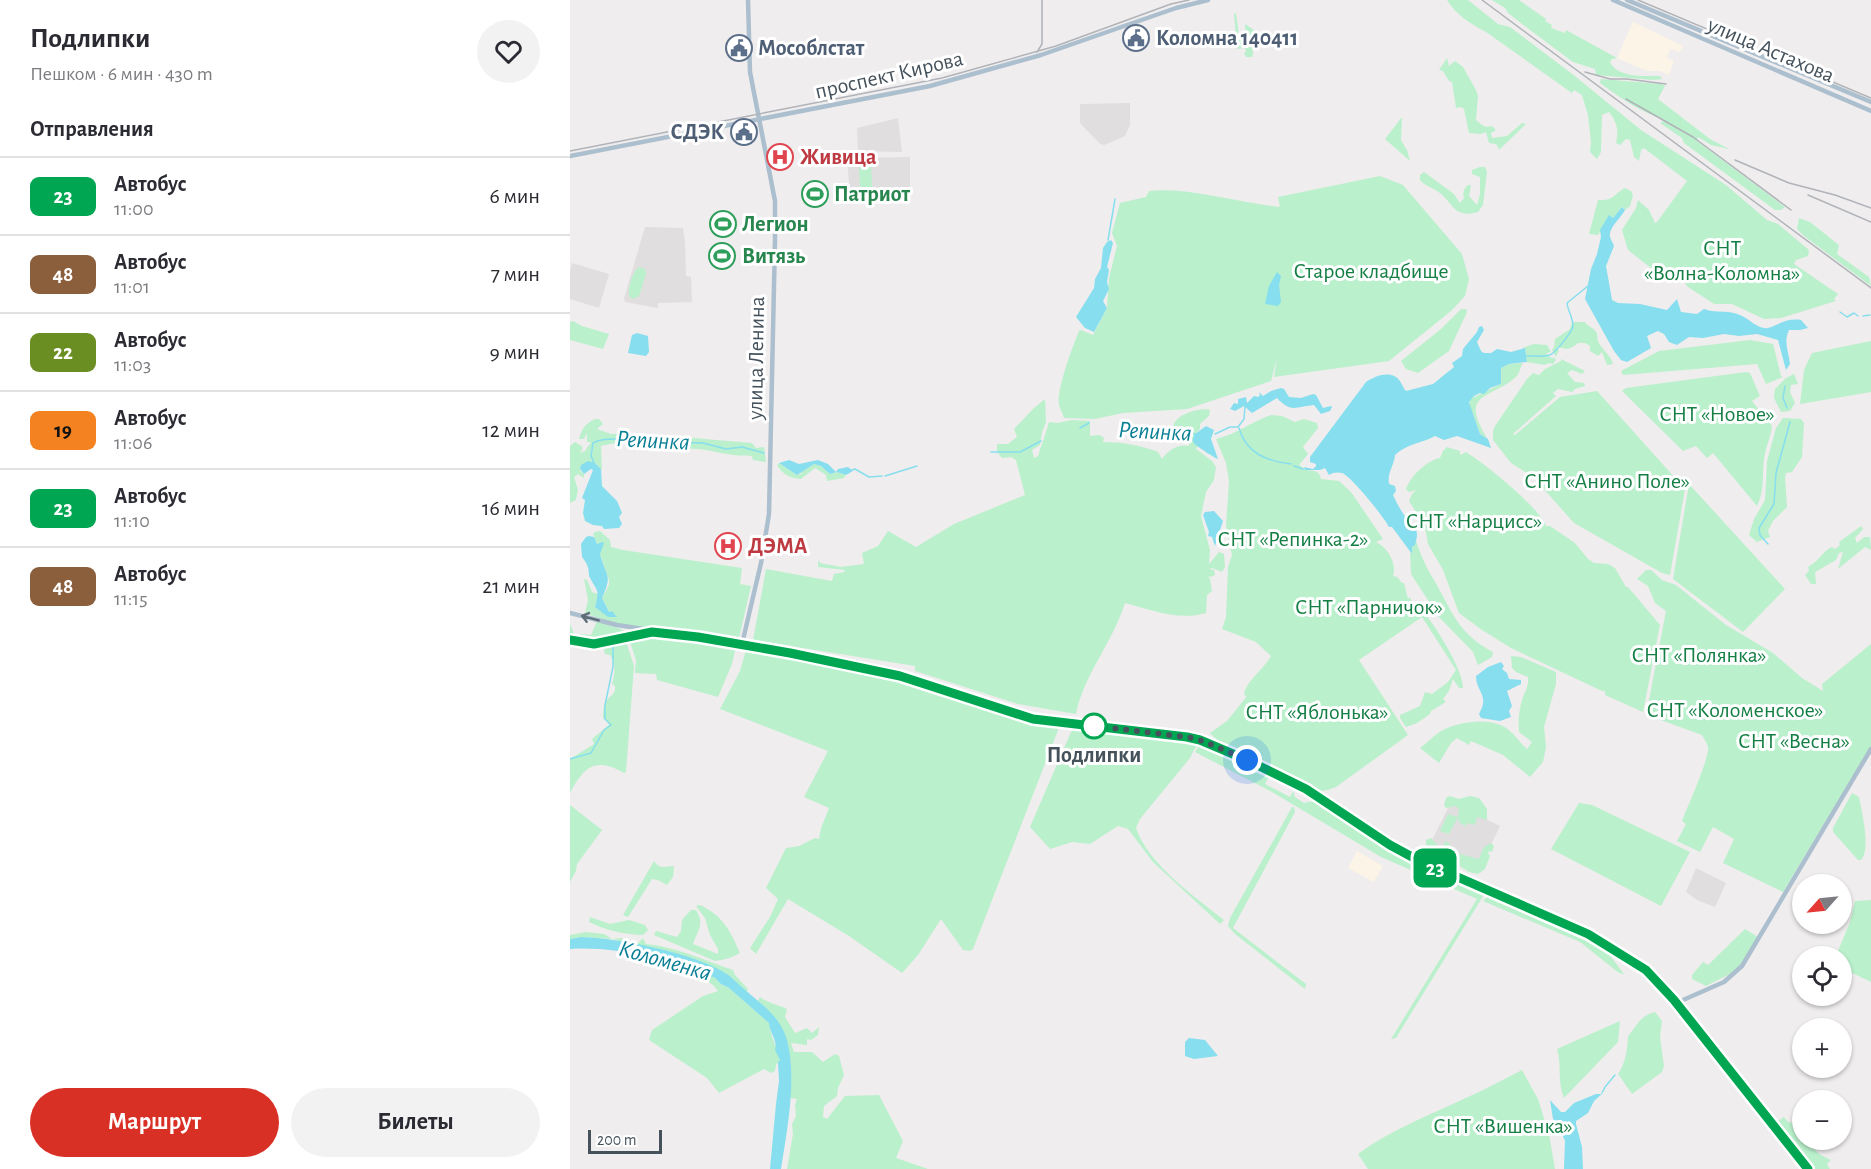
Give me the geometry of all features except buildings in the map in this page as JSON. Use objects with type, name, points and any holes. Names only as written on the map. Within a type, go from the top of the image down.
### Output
[{"type":"main road","name":"улица Ленина","points":[[742,644],[765,546],[770,497],[776,210],[749,56],[748,0]]},
{"type":"main road","name":"проспект Кирова","points":[[570,156],[930,86],[1049,52],[1176,8],[1208,0]]},
{"type":"main road","name":"улица Астахова","points":[[1615,0],[1690,26],[1800,72],[1854,95],[1870,107]]},
{"type":"main road","name":"улица Астахова","points":[[1626,2],[1688,32],[1797,79],[1851,102],[1870,107]]},
{"type":"main road","points":[[1688,32],[1690,26]]},
{"type":"main road","points":[[1797,79],[1800,72]]},
{"type":"main road","points":[[1828,92],[1831,86]]},
{"type":"main road","points":[[1851,102],[1854,95]]},
{"type":"main road","points":[[570,613],[617,626],[742,644],[900,676],[1033,719],[1172,734],[1200,740],[1306,789],[1390,845],[1414,858],[1598,939],[1646,970],[1678,1005],[1808,1169]]},
{"type":"main road","points":[[570,640],[594,644],[652,632]]},
{"type":"main road","points":[[1678,1005],[1683,1000],[1724,982],[1742,966],[1871,749]]},
{"type":"shaded area","points":[[1633,22],[1683,46],[1680,52],[1670,49],[1667,58],[1674,61],[1669,75],[1660,71],[1647,71],[1617,58]]},
{"type":"shaded area","points":[[1130,103],[1130,125],[1125,136],[1104,145],[1100,144],[1080,123],[1080,104]]},
{"type":"shaded area","points":[[898,118],[902,152],[858,151],[857,128]]},
{"type":"shaded area","points":[[910,157],[910,190],[906,195],[850,196],[847,158]]},
{"type":"shaded area","points":[[645,227],[683,228],[686,276],[691,277],[692,302],[658,303],[658,308],[625,302],[624,298]]},
{"type":"shaded area","points":[[572,263],[609,274],[599,308],[570,299]]},
{"type":"shaded area","points":[[1451,802],[1500,826],[1480,868],[1430,844]]},
{"type":"shaded area","points":[[1357,851],[1383,866],[1374,882],[1348,868]]},
{"type":"shaded area","points":[[1696,868],[1726,883],[1715,907],[1697,900],[1686,892]]},
{"type":"green space","name":"СНТ «Волна-Коломна»","points":[[1447,0],[1468,0],[1498,24],[1510,27],[1641,130],[1726,185],[1767,220],[1778,224],[1809,250],[1808,256],[1796,260],[1794,264],[1838,294],[1834,299],[1836,301],[1781,318],[1764,319],[1732,304],[1714,304],[1688,287],[1680,277],[1656,272],[1628,250],[1622,230],[1636,208],[1638,200],[1649,210],[1655,223],[1657,222],[1687,181],[1644,148],[1641,150],[1639,161],[1634,157],[1630,140],[1626,139],[1620,145],[1616,143],[1617,127],[1609,112],[1602,115],[1601,152],[1597,159],[1590,152],[1588,115],[1582,95],[1574,90],[1572,93],[1459,15]]},
{"type":"green space","points":[[1492,0],[1519,0],[1546,19],[1545,21],[1552,25],[1551,28],[1565,33],[1566,30],[1617,58],[1610,62],[1619,71],[1632,75],[1660,76],[1662,79],[1596,75],[1595,69],[1573,62]]},
{"type":"green space","points":[[1236,13],[1239,36],[1244,46],[1246,44],[1245,24],[1255,32],[1251,33],[1252,57],[1246,57],[1245,48],[1237,49],[1234,14]]},
{"type":"green space","points":[[1775,46],[1833,71],[1831,77],[1772,53]]},
{"type":"green space","points":[[1447,58],[1449,66],[1455,61],[1463,67],[1476,90],[1478,96],[1476,120],[1496,130],[1491,133],[1492,138],[1507,136],[1522,123],[1526,124],[1500,149],[1496,144],[1489,143],[1486,132],[1469,133],[1464,109],[1456,108],[1452,82],[1443,71],[1439,70]]},
{"type":"green space","points":[[1601,79],[1665,86],[1658,99],[1710,139],[1729,149],[1711,145],[1698,137],[1697,141],[1785,207],[1775,210],[1660,123],[1665,120],[1623,99],[1600,83]]},
{"type":"green space","points":[[1402,117],[1401,140],[1410,161],[1385,139]]},
{"type":"green space","points":[[868,159],[871,164],[872,188],[869,192],[863,192],[860,189],[859,163],[861,160]]},
{"type":"green space","points":[[1485,167],[1487,172],[1483,205],[1478,212],[1469,214],[1458,211],[1443,195],[1420,180],[1420,175],[1424,172],[1454,194],[1460,203],[1464,198],[1464,189],[1471,185],[1469,196],[1477,205],[1480,194],[1480,177],[1472,174],[1472,170]]},
{"type":"green space","name":"Старое кладбище","points":[[1380,176],[1403,185],[1462,254],[1469,279],[1465,296],[1451,311],[1389,361],[1274,377],[1277,358],[1271,381],[1187,409],[1123,413],[1095,419],[1064,418],[1059,405],[1060,390],[1076,338],[1081,330],[1093,335],[1107,308],[1109,278],[1117,246],[1112,233],[1120,203],[1146,197],[1149,191],[1164,190],[1197,193],[1280,207],[1278,197]]},
{"type":"green space","points":[[1625,188],[1633,195],[1630,206],[1625,210],[1622,207],[1613,218],[1607,220],[1598,235],[1589,234],[1598,200],[1611,198]]},
{"type":"green space","points":[[1799,218],[1810,222],[1839,245],[1837,254],[1869,277],[1871,286],[1804,236],[1797,229]]},
{"type":"green space","points":[[639,267],[645,269],[646,274],[639,296],[633,299],[629,296],[630,285]]},
{"type":"green space","points":[[1461,309],[1466,309],[1467,312],[1449,351],[1418,373],[1406,369],[1401,361],[1441,329]]},
{"type":"green space","points":[[573,321],[609,334],[603,349],[570,340],[570,322]]},
{"type":"green space","points":[[1572,322],[1585,322],[1595,330],[1599,344],[1613,364],[1607,365],[1602,352],[1598,356],[1590,351],[1590,346],[1585,343],[1578,343],[1568,349],[1557,347],[1559,350],[1556,357],[1552,350],[1555,339],[1570,329]]},
{"type":"green space","points":[[1750,340],[1773,344],[1783,377],[1766,384],[1757,364],[1623,375],[1621,371],[1659,351]]},
{"type":"green space","points":[[1871,341],[1871,392],[1800,404],[1804,370],[1812,353]]},
{"type":"green space","points":[[1534,344],[1547,345],[1551,352],[1547,353],[1547,356],[1556,359],[1553,364],[1527,362],[1525,348],[1522,348]]},
{"type":"green space","name":"СНТ «Анино Поле»","points":[[1561,359],[1585,371],[1582,374],[1572,370],[1567,373],[1575,382],[1584,383],[1585,386],[1572,392],[1558,389],[1553,393],[1556,396],[1513,434],[1515,435],[1560,397],[1597,391],[1685,489],[1670,575],[1662,573],[1574,523],[1533,477],[1511,463],[1493,440],[1495,426],[1527,379],[1533,373],[1539,375]]},
{"type":"green space","points":[[1523,363],[1517,376],[1481,398],[1477,404],[1476,412],[1479,423],[1487,438],[1480,434],[1473,413],[1469,409],[1470,399],[1501,384],[1501,368],[1509,364]]},
{"type":"green space","name":"СНТ «Новое»","points":[[1750,373],[1760,396],[1752,401],[1772,426],[1757,506],[1713,453],[1707,458],[1696,446],[1683,451],[1622,391],[1626,388]]},
{"type":"green space","points":[[1794,374],[1798,384],[1791,385],[1790,392],[1795,403],[1790,411],[1781,412],[1774,398],[1775,389],[1786,378]]},
{"type":"green space","points":[[1045,399],[1046,422],[1040,445],[1032,450],[1034,458],[1038,456],[1049,422],[1072,420],[1090,421],[1090,436],[1100,435],[1104,438],[1103,442],[1144,447],[1158,452],[1162,459],[1174,448],[1189,446],[1189,442],[1180,438],[1171,439],[1176,420],[1190,412],[1210,410],[1209,416],[1200,424],[1200,429],[1193,441],[1198,446],[1196,449],[1216,467],[1214,480],[1206,492],[1201,516],[1210,550],[1209,564],[1219,552],[1224,554],[1225,567],[1222,572],[1212,568],[1209,569],[1214,570],[1215,575],[1208,576],[1212,591],[1207,595],[1206,613],[1175,615],[1125,603],[1085,685],[1076,714],[1018,704],[915,671],[915,666],[753,640],[766,569],[832,581],[834,574],[845,570],[818,567],[818,560],[820,563],[841,567],[864,564],[862,553],[878,546],[888,531],[916,547],[954,524],[1025,495],[1016,460],[1011,457],[1002,458],[997,452],[997,444],[1008,444],[1017,437],[1014,429]]},
{"type":"green space","points":[[1271,415],[1282,416],[1295,422],[1304,419],[1317,423],[1318,428],[1303,447],[1308,454],[1299,465],[1317,472],[1321,479],[1339,481],[1351,492],[1383,539],[1376,542],[1390,556],[1394,566],[1393,576],[1404,583],[1408,599],[1410,597],[1435,627],[1448,648],[1462,680],[1463,688],[1459,688],[1453,679],[1443,699],[1446,702],[1417,723],[1406,727],[1400,715],[1420,706],[1425,692],[1432,694],[1448,682],[1456,670],[1422,617],[1359,660],[1408,735],[1336,787],[1328,790],[1320,791],[1219,742],[1210,733],[1227,721],[1247,696],[1244,695],[1248,685],[1271,656],[1256,642],[1222,629],[1226,617],[1228,567],[1232,555],[1226,527],[1229,481],[1226,463],[1216,439]]},
{"type":"green space","points":[[1783,418],[1801,419],[1804,423],[1802,457],[1792,472],[1786,473],[1787,507],[1773,521],[1768,531],[1770,537],[1757,542],[1749,535],[1754,519],[1765,500],[1767,461],[1776,428]]},
{"type":"green space","points":[[595,419],[599,419],[603,424],[597,429],[611,434],[624,433],[625,436],[615,438],[615,443],[601,446],[602,470],[595,463],[581,465],[580,471],[584,474],[584,478],[578,474],[574,477],[578,490],[576,500],[570,503],[570,446],[575,442],[583,447],[580,453],[585,451],[591,442],[587,442],[587,433],[584,439],[579,439],[580,435],[584,427]]},
{"type":"green space","points":[[651,436],[752,443],[756,448],[764,447],[766,462],[753,460],[752,456],[683,449],[656,441]]},
{"type":"green space","name":"СНТ «Нарцисс»","points":[[1447,447],[1460,451],[1460,455],[1466,452],[1498,476],[1533,508],[1546,526],[1550,526],[1575,543],[1588,559],[1594,563],[1608,564],[1615,568],[1626,587],[1660,625],[1643,712],[1605,695],[1605,691],[1511,648],[1459,613],[1443,570],[1428,544],[1425,527],[1409,501],[1416,490],[1409,492],[1406,489],[1416,474],[1425,465],[1440,458]]},
{"type":"green space","points":[[779,463],[797,475],[803,473],[796,473],[799,467],[802,467],[803,471],[814,464],[821,466],[830,474],[837,472],[846,475],[844,478],[827,481],[826,475],[815,468],[801,479],[797,479],[784,474],[777,465]]},
{"type":"green space","name":"СНТ «Новое»","points":[[1689,484],[1785,589],[1743,632],[1673,579]]},
{"type":"green space","points":[[1861,526],[1863,529],[1855,538],[1857,543],[1864,537],[1870,537],[1871,550],[1865,547],[1838,569],[1843,552],[1839,553],[1836,560],[1815,572],[1816,584],[1811,584],[1805,575],[1809,571],[1808,567],[1832,547],[1835,549],[1840,545],[1839,542]]},
{"type":"green space","points":[[600,531],[610,540],[611,547],[742,568],[740,584],[751,586],[739,638],[733,640],[616,624],[585,613],[588,600],[584,579],[587,580],[592,592],[598,594],[595,607],[611,617],[616,616],[612,611],[609,612],[602,598],[609,585],[609,580],[600,554],[602,542],[597,544],[593,534]]},
{"type":"green space","points":[[1416,541],[1426,566],[1451,612],[1472,638],[1493,652],[1492,657],[1478,665],[1473,652],[1439,617],[1411,574],[1410,553],[1412,554],[1412,547]]},
{"type":"green space","points":[[1646,570],[1651,570],[1662,580],[1676,585],[1726,625],[1773,653],[1802,678],[1823,691],[1822,684],[1871,644],[1871,746],[1783,892],[1723,863],[1734,839],[1713,827],[1700,852],[1677,841],[1686,824],[1682,821],[1702,773],[1708,746],[1702,735],[1647,715],[1666,611],[1655,603],[1648,586],[1637,579]]},
{"type":"green space","points":[[597,621],[625,632],[589,642],[570,637],[570,624],[575,636],[591,635]]},
{"type":"green space","points":[[649,634],[736,647],[732,664],[718,697],[657,680],[656,674],[635,673],[636,660],[628,636]]},
{"type":"green space","points":[[625,638],[634,666],[626,772],[606,766],[592,767],[580,776],[570,793],[570,759],[594,744],[592,739],[610,724],[603,718],[603,710],[615,686],[612,684],[613,662],[604,650],[606,644]]},
{"type":"green space","points":[[746,650],[819,661],[894,678],[1013,719],[1060,725],[973,949],[963,950],[941,919],[918,955],[902,973],[849,936],[788,899],[756,954],[750,948],[770,917],[778,899],[766,888],[786,848],[799,846],[815,838],[819,839],[829,808],[804,797],[828,751],[720,709],[740,671]]},
{"type":"green space","points":[[1511,656],[1521,657],[1556,672],[1556,684],[1544,727],[1546,747],[1543,762],[1530,777],[1503,755],[1471,741],[1469,745],[1457,738],[1451,743],[1439,763],[1420,748],[1450,727],[1468,722],[1487,722],[1504,727],[1527,749],[1532,742],[1519,732],[1519,714],[1528,685],[1528,677],[1512,668]]},
{"type":"green space","points":[[1074,730],[1152,737],[1196,746],[1190,758],[1140,819],[1136,828],[1142,841],[1161,867],[1224,920],[1220,924],[1153,862],[1128,829],[1118,826],[1090,844],[1072,842],[1050,849],[1030,827],[1071,732]]},
{"type":"green space","points":[[1200,744],[1205,744],[1289,783],[1292,787],[1269,776],[1265,784],[1290,797],[1293,791],[1295,797],[1304,803],[1319,800],[1385,846],[1419,866],[1485,893],[1396,1038],[1391,1039],[1477,899],[1381,857],[1272,792],[1195,752]]},
{"type":"green space","points":[[1852,793],[1859,797],[1865,830],[1865,848],[1861,860],[1858,860],[1833,832]]},
{"type":"green space","points":[[1450,796],[1459,799],[1470,796],[1479,798],[1487,809],[1487,820],[1477,817],[1475,825],[1468,823],[1465,826],[1459,822],[1459,809],[1456,806],[1446,808],[1444,805],[1446,798]]},
{"type":"green space","points":[[1579,803],[1592,805],[1690,852],[1661,906],[1551,849]]},
{"type":"green space","points":[[570,805],[602,830],[577,864],[570,882]]},
{"type":"green space","points":[[1292,807],[1295,812],[1233,928],[1306,984],[1305,989],[1228,926],[1230,918]]},
{"type":"green space","points":[[1448,814],[1458,817],[1449,834],[1440,831]]},
{"type":"green space","points":[[1431,838],[1440,848],[1443,847],[1445,841],[1450,844],[1448,849],[1479,859],[1484,847],[1491,843],[1494,846],[1492,852],[1488,853],[1490,856],[1485,869],[1478,874],[1469,872],[1426,845],[1426,840]]},
{"type":"green space","points":[[654,861],[661,867],[674,866],[673,877],[667,885],[652,879],[628,917],[623,915]]},
{"type":"green space","points":[[1489,895],[1561,926],[1563,930],[1571,933],[1574,931],[1605,949],[1624,974],[1619,973],[1580,942],[1483,901]]},
{"type":"green space","points":[[1871,900],[1871,982],[1852,973],[1852,946],[1840,946],[1845,934],[1852,934],[1852,914],[1855,901]]},
{"type":"green space","points":[[700,905],[715,914],[725,924],[740,953],[715,961],[654,935],[656,931],[677,937],[681,931],[682,920],[691,910],[696,910],[700,923],[693,944],[718,954],[705,918],[696,906]]},
{"type":"green space","points":[[590,917],[610,924],[629,920],[645,925],[648,930],[643,935],[616,932],[589,922]]},
{"type":"green space","points":[[1745,929],[1758,937],[1736,971],[1706,986],[1692,979],[1692,975],[1703,962],[1708,965]]},
{"type":"green space","points":[[586,932],[604,934],[612,939],[581,937],[570,939],[570,935]]},
{"type":"green space","points":[[621,938],[638,943],[643,938],[646,944],[701,958],[733,970],[748,989],[746,992],[731,977],[704,964],[612,939]]},
{"type":"green space","points":[[695,972],[714,977],[769,1023],[780,1060],[775,1071],[771,1073],[764,1069],[719,1093],[707,1078],[649,1040],[652,1030],[703,996],[718,991]]},
{"type":"green space","points":[[760,997],[787,1009],[785,1017],[795,1033],[807,1028],[812,1033],[819,1027],[818,1035],[811,1040],[807,1039],[807,1045],[791,1043],[794,1052],[812,1052],[823,1062],[835,1054],[839,1056],[844,1075],[837,1096],[824,1106],[823,1117],[827,1119],[845,1096],[879,1095],[903,1141],[896,1158],[928,1169],[787,1169],[797,1099],[790,1098],[790,1057],[783,1033],[769,1011],[758,1001]]},
{"type":"green space","points":[[1655,1012],[1662,1021],[1660,1037],[1664,1066],[1662,1072],[1632,1094],[1618,1074],[1626,1056],[1628,1036],[1642,1018]]},
{"type":"green space","name":"СНТ «Вишенка»","points":[[1620,1021],[1618,1042],[1564,1098],[1557,1049]]},
{"type":"green space","name":"СНТ «Вишенка»","points":[[1522,1070],[1538,1099],[1549,1134],[1555,1169],[1368,1169],[1358,1154],[1398,1130]]},
{"type":"green space","points":[[1784,1117],[1792,1123],[1792,1144],[1775,1123]]},
{"type":"green space","points":[[1797,1150],[1816,1150],[1831,1160],[1827,1164],[1830,1169],[1812,1169]]},
{"type":"water","points":[[1622,207],[1625,210],[1610,234],[1614,246],[1606,266],[1612,300],[1618,303],[1640,304],[1667,310],[1677,299],[1681,312],[1697,314],[1704,309],[1733,313],[1765,328],[1788,321],[1801,320],[1808,328],[1789,330],[1787,334],[1786,343],[1790,364],[1786,370],[1778,340],[1757,334],[1689,337],[1677,345],[1669,342],[1664,334],[1658,331],[1647,336],[1651,348],[1627,362],[1621,360],[1585,299],[1601,237],[1600,230],[1609,215],[1613,218]]},
{"type":"water","points":[[1111,240],[1113,243],[1107,267],[1109,289],[1103,301],[1107,308],[1094,332],[1085,328],[1076,317],[1094,288],[1095,279],[1101,268],[1103,248]]},
{"type":"water","points":[[1277,272],[1281,276],[1279,285],[1281,302],[1278,306],[1265,304],[1269,286]]},
{"type":"water","points":[[1482,326],[1484,330],[1477,342],[1481,351],[1491,353],[1497,349],[1511,352],[1525,348],[1527,362],[1509,364],[1501,368],[1501,384],[1490,388],[1484,394],[1474,396],[1469,402],[1480,434],[1488,439],[1491,448],[1457,436],[1444,440],[1435,436],[1409,446],[1395,455],[1389,484],[1395,486],[1396,491],[1393,495],[1401,511],[1417,532],[1412,554],[1367,497],[1346,476],[1339,472],[1329,475],[1325,468],[1305,470],[1304,467],[1313,469],[1316,466],[1310,462],[1310,457],[1366,382],[1375,377],[1394,376],[1406,391],[1433,384],[1454,367],[1452,363],[1462,356],[1463,349]]},
{"type":"water","points":[[637,333],[648,336],[649,352],[646,356],[628,353],[632,335]]},
{"type":"water","points":[[1281,388],[1289,397],[1301,398],[1316,395],[1323,408],[1332,407],[1330,411],[1321,414],[1314,405],[1290,407],[1277,398],[1252,413],[1244,406],[1235,411],[1230,409],[1234,403],[1238,404],[1238,399],[1246,397],[1247,403],[1254,396],[1258,397],[1259,392],[1263,396]]},
{"type":"water","points":[[1206,426],[1214,430],[1211,439],[1218,459],[1193,442],[1195,434]]},
{"type":"water","points":[[789,460],[799,464],[818,460],[828,464],[836,472],[838,469],[848,467],[853,471],[846,475],[837,472],[830,474],[821,466],[814,464],[797,475],[779,463]]},
{"type":"water","points":[[588,461],[595,463],[601,469],[602,486],[617,501],[622,513],[619,517],[622,524],[619,528],[604,529],[602,526],[585,521],[583,513],[585,500],[582,498],[593,470],[584,474],[580,469],[581,465]]},
{"type":"water","points":[[1214,511],[1223,521],[1215,546],[1212,537],[1208,536],[1209,532],[1203,515],[1205,512]]},
{"type":"water","points":[[589,536],[594,537],[597,544],[604,543],[600,554],[608,580],[602,598],[609,612],[612,611],[617,617],[608,617],[595,607],[597,590],[582,557],[581,544]]},
{"type":"water","points":[[1501,662],[1504,666],[1502,669],[1507,673],[1509,679],[1521,680],[1521,684],[1507,691],[1512,706],[1509,711],[1511,717],[1500,721],[1481,718],[1479,714],[1483,698],[1476,676],[1488,667]]},
{"type":"water","name":"Коломенка","points":[[581,937],[637,944],[701,961],[731,977],[772,1014],[786,1037],[791,1068],[790,1103],[781,1169],[770,1169],[779,1081],[778,1062],[780,1060],[775,1050],[769,1023],[714,977],[623,952],[570,949],[570,939]]},
{"type":"water","points":[[1189,1038],[1205,1040],[1218,1056],[1194,1059],[1185,1056],[1185,1042]]},
{"type":"water","points":[[1596,1094],[1602,1094],[1594,1101],[1588,1113],[1576,1121],[1582,1147],[1583,1169],[1564,1169],[1565,1141],[1562,1127],[1553,1119],[1550,1100],[1561,1112],[1565,1112],[1574,1103]]},
{"type":"waterway","points":[[1108,240],[1115,199]]},
{"type":"waterway","points":[[1527,356],[1550,355],[1559,346],[1573,326],[1567,303],[1588,286]]},
{"type":"waterway","points":[[1840,312],[1847,317],[1854,313],[1858,316]]},
{"type":"waterway","points":[[1863,316],[1870,315]]},
{"type":"waterway","points":[[1785,386],[1783,398],[1787,408]]},
{"type":"waterway","name":"Репинка","points":[[1215,434],[1230,427],[1238,427],[1244,419],[1245,406]]},
{"type":"waterway","points":[[1768,544],[1760,535],[1759,528],[1774,504],[1776,473],[1790,422]]},
{"type":"waterway","name":"Репинка","points":[[1080,428],[1089,423]]},
{"type":"waterway","name":"Репинка","points":[[1138,428],[1144,433],[1158,436],[1195,434]]},
{"type":"waterway","points":[[1239,428],[1242,437],[1252,450],[1273,461],[1291,464]]},
{"type":"waterway","name":"Репинка","points":[[594,463],[591,456],[593,443],[607,439],[632,438],[638,441],[703,443],[726,449],[742,447],[764,453]]},
{"type":"waterway","name":"Репинка","points":[[991,452],[1020,452],[1041,441]]},
{"type":"waterway","name":"Репинка","points":[[885,476],[917,466]]},
{"type":"waterway","points":[[1294,466],[1303,469]]},
{"type":"waterway","name":"Репинка","points":[[852,470],[855,469],[869,477],[882,476]]},
{"type":"waterway","name":"Репинка","points":[[570,759],[591,753],[604,730],[611,725],[605,719],[605,705],[613,667],[613,643]]},
{"type":"waterway","points":[[1602,1093],[1615,1075]]},
{"type":"tram line","points":[[1037,52],[1042,44],[1042,0]]},
{"type":"tram line","points":[[570,151],[942,78],[1056,46],[1171,4],[1189,0]]},
{"type":"tram line","points":[[1638,0],[1871,98]]},
{"type":"railway","points":[[1482,0],[1871,288]]},
{"type":"railway","points":[[1585,72],[1610,79],[1666,84]]},
{"type":"railway","points":[[1626,99],[1693,137],[1791,210]]},
{"type":"railway","points":[[1735,160],[1789,183],[1835,195],[1871,208]]},
{"type":"railway","points":[[1808,195],[1871,222]]},
{"type":"bus line","name":"23","points":[[570,640],[594,644],[652,632],[742,644],[900,676],[1033,719],[1174,734],[1200,740],[1247,760],[1306,789],[1360,826],[1414,858],[1588,934],[1646,970],[1663,986],[1808,1169]]},
{"type":"place","name":"Коломна 140411","points":[[1136,38]]},
{"type":"place","name":"Мособлстат","points":[[739,48]]},
{"type":"place","name":"СДЭК","points":[[744,132]]},
{"type":"place","name":"Живица","points":[[780,157]]},
{"type":"place","name":"Патриот","points":[[815,194]]},
{"type":"place","name":"Легион","points":[[723,224]]},
{"type":"place","name":"Витязь","points":[[722,256]]},
{"type":"place","name":"ДЭМА","points":[[728,546]]},
{"type":"place","name":"Подлипки","points":[[1094,726]]},
{"type":"route","points":[[1094,726],[1187,737],[1200,740],[1247,760]]},
{"type":"park label","name":"СНТ «Репинка-2»","points":[[1293,539]]},
{"type":"park label","name":"СНТ «Парничок»","points":[[1369,607]]},
{"type":"park label","name":"СНТ «Полянка»","points":[[1699,655]]},
{"type":"park label","name":"СНТ «Коломенское»","points":[[1735,710]]},
{"type":"park label","name":"СНТ «Яблонька»","points":[[1317,712]]},
{"type":"park label","name":"СНТ «Весна»","points":[[1794,741]]}]
